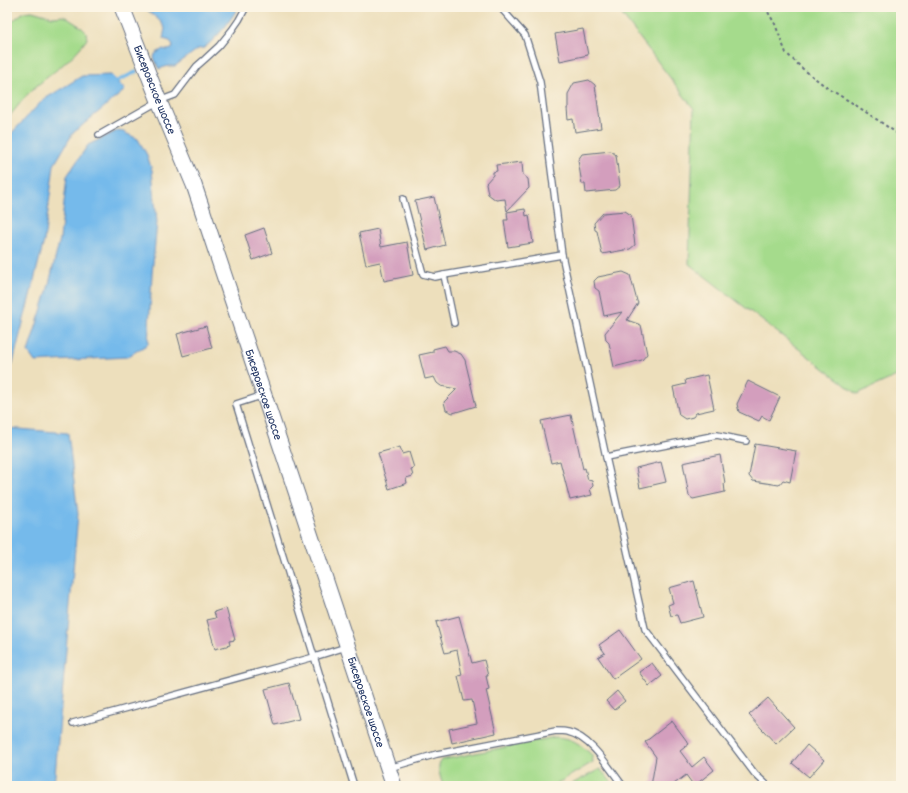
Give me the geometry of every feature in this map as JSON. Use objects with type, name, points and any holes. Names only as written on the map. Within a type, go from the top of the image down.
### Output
[{"type":"main road","name":"Бисеровское шоссе","points":[[122,7],[194,185],[394,786]]},
{"type":"lane","points":[[98,135],[159,101],[175,95],[196,66],[219,46],[232,30],[246,7]]},
{"type":"lane","points":[[500,7],[524,35],[540,82],[562,255],[645,629],[755,774],[768,786]]},
{"type":"lane","points":[[403,199],[423,274],[435,277],[444,276],[562,255]]},
{"type":"lane","points":[[444,276],[454,323]]},
{"type":"lane","points":[[264,395],[236,404],[354,786]]},
{"type":"lane","points":[[606,457],[717,435],[746,441]]},
{"type":"lane","points":[[73,722],[314,657],[347,646]]},
{"type":"lane","points":[[388,769],[437,754],[556,731],[568,732],[578,736],[589,744],[623,786]]},
{"type":"path","points":[[765,7],[786,53],[803,69],[829,89],[901,136]]},
{"type":"green space","points":[[616,7],[901,7],[901,374],[857,394],[689,264],[694,109]]},
{"type":"green space","points":[[32,11],[53,17],[64,16],[86,32],[87,39],[69,59],[23,99],[7,119],[7,25],[24,12]]},
{"type":"green space","points":[[555,737],[571,740],[579,744],[592,755],[593,762],[558,783],[559,786],[443,786],[439,770],[441,760]]},
{"type":"green space","points":[[600,769],[615,786],[568,786]]},
{"type":"water","points":[[147,7],[239,7],[225,27],[204,48],[198,49],[175,66],[168,66],[159,69],[154,58],[155,54],[163,49],[172,49],[173,45],[170,41],[163,39],[165,28],[160,21],[146,9]]},
{"type":"water","points":[[111,75],[125,90],[73,133],[54,165],[44,241],[12,366],[7,366],[7,138],[43,100],[82,76]]},
{"type":"water","points":[[119,130],[138,139],[147,155],[152,170],[157,222],[148,344],[127,357],[35,362],[28,352],[47,292],[60,239],[67,176],[88,145]]},
{"type":"water","points":[[7,428],[68,433],[78,514],[54,786],[7,786]]},
{"type":"building","points":[[583,29],[588,55],[560,61],[555,34]]},
{"type":"building","points":[[589,80],[595,85],[601,128],[575,132],[573,119],[568,120],[568,94],[574,83]]},
{"type":"building","points":[[611,151],[616,155],[620,186],[615,190],[586,193],[585,184],[582,184],[578,160],[582,154]]},
{"type":"building","points":[[522,162],[523,175],[528,179],[529,188],[507,211],[505,199],[496,200],[488,194],[486,183],[493,175],[493,172],[497,171],[496,165]]},
{"type":"building","points":[[434,197],[445,245],[427,250],[415,201]]},
{"type":"building","points":[[525,209],[526,216],[529,215],[533,243],[508,247],[504,220],[508,220],[507,212]]},
{"type":"building","points":[[625,211],[631,215],[635,245],[630,249],[602,254],[594,223],[603,213]]},
{"type":"building","points":[[264,228],[272,253],[253,260],[245,235]]},
{"type":"building","points":[[378,229],[381,247],[407,242],[413,275],[384,281],[380,262],[366,265],[359,233]]},
{"type":"building","points":[[623,272],[630,275],[638,303],[627,320],[641,325],[647,354],[642,360],[614,367],[609,343],[606,340],[605,333],[622,312],[604,316],[599,291],[595,288],[594,281],[598,277]]},
{"type":"building","points":[[206,326],[212,348],[183,356],[177,334]]},
{"type":"building","points":[[445,346],[448,351],[454,351],[461,354],[465,360],[476,406],[453,413],[446,410],[444,402],[457,389],[441,386],[437,383],[434,377],[425,379],[419,355],[433,352],[433,349]]},
{"type":"building","points":[[707,375],[714,409],[696,413],[693,417],[685,419],[679,415],[673,387],[686,384],[685,380]]},
{"type":"building","points":[[748,381],[780,397],[769,420],[762,416],[759,421],[739,412],[737,404]]},
{"type":"building","points":[[571,415],[583,469],[585,468],[588,480],[592,481],[593,486],[590,489],[592,495],[570,500],[560,461],[551,463],[541,421]]},
{"type":"building","points":[[755,444],[796,451],[790,482],[783,480],[779,485],[753,481],[749,476]]},
{"type":"building","points":[[400,447],[402,454],[409,452],[414,468],[411,469],[413,476],[406,478],[407,483],[389,489],[378,453]]},
{"type":"building","points":[[720,455],[725,483],[725,492],[693,499],[689,496],[683,463]]},
{"type":"building","points":[[661,462],[666,482],[640,488],[636,468]]},
{"type":"building","points":[[694,581],[703,617],[680,623],[677,615],[671,616],[668,605],[673,603],[669,588]]},
{"type":"building","points":[[226,608],[235,640],[229,641],[230,645],[215,649],[207,620],[216,618],[214,612]]},
{"type":"building","points":[[459,616],[472,663],[484,660],[488,676],[486,676],[489,689],[486,690],[496,733],[452,743],[449,729],[477,723],[472,700],[464,701],[458,676],[462,675],[457,650],[445,653],[436,622]]},
{"type":"building","points":[[620,630],[641,659],[613,679],[598,657],[605,653],[599,645]]},
{"type":"building","points":[[652,663],[662,676],[649,686],[639,672]]},
{"type":"building","points":[[289,683],[299,719],[275,725],[265,689]]},
{"type":"building","points":[[617,691],[625,701],[614,710],[606,701]]},
{"type":"building","points":[[768,698],[794,727],[776,744],[749,715]]},
{"type":"building","points":[[672,721],[689,744],[680,751],[692,767],[704,757],[714,770],[694,786],[686,775],[674,784],[674,786],[651,786],[656,757],[645,742]]},
{"type":"building","points":[[807,745],[824,760],[809,777],[792,763]]},
{"type":"waterway","points":[[117,81],[136,72]]}]
